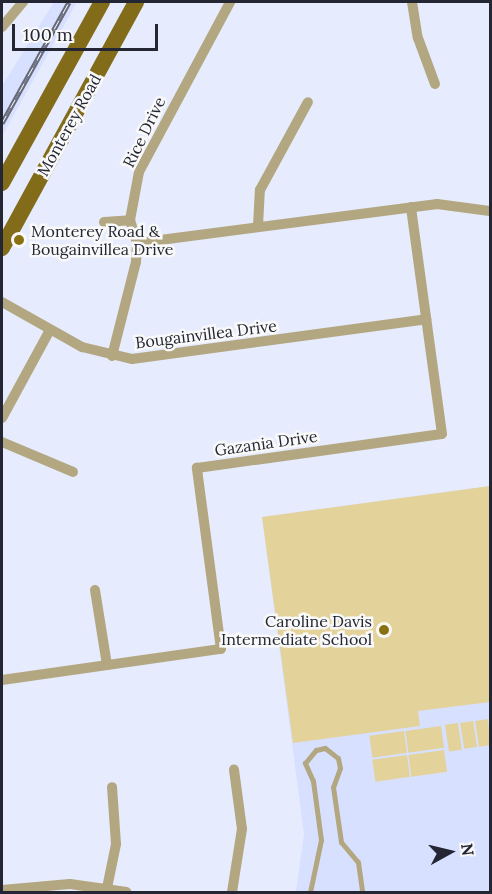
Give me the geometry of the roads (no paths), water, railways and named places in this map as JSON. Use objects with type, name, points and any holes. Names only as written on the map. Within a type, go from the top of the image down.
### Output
[{"type":"main road","name":"Monterey Road","points":[[2,183],[102,2]]},
{"type":"main road","name":"Monterey Road","points":[[2,248],[136,2]]},
{"type":"street","points":[[2,27],[23,2]]},
{"type":"street","name":"Rice Drive","points":[[112,356],[132,281],[137,243],[130,220],[139,172],[230,2]]},
{"type":"street","points":[[412,2],[418,38],[435,84]]},
{"type":"street","points":[[258,226],[260,190],[308,102]]},
{"type":"street","points":[[137,243],[437,204],[490,211]]},
{"type":"street","name":"Gazania Drive","points":[[2,680],[221,649],[197,468],[442,434],[411,207]]},
{"type":"street","points":[[104,222],[130,220]]},
{"type":"street","name":"Bougainvillea Drive","points":[[2,302],[82,347],[112,356],[150,358],[426,320]]},
{"type":"street","points":[[2,418],[50,330]]},
{"type":"street","points":[[2,442],[73,471]]},
{"type":"street","points":[[95,590],[107,665]]},
{"type":"street","points":[[232,892],[242,829],[234,770]]},
{"type":"street","points":[[107,888],[116,844],[112,787]]},
{"type":"street","points":[[2,890],[55,884],[107,888],[126,892]]},
{"type":"lane","points":[[310,892],[321,840],[313,781],[305,763],[316,750],[325,748],[338,758],[340,768],[333,786],[341,842],[358,861],[362,892]]},
{"type":"railway","points":[[2,123],[69,2]]},
{"type":"place","name":"Monterey Road & Bougainvillea Drive","points":[[19,240]]},
{"type":"place","name":"Caroline Davis Intermediate School","points":[[384,630]]}]
